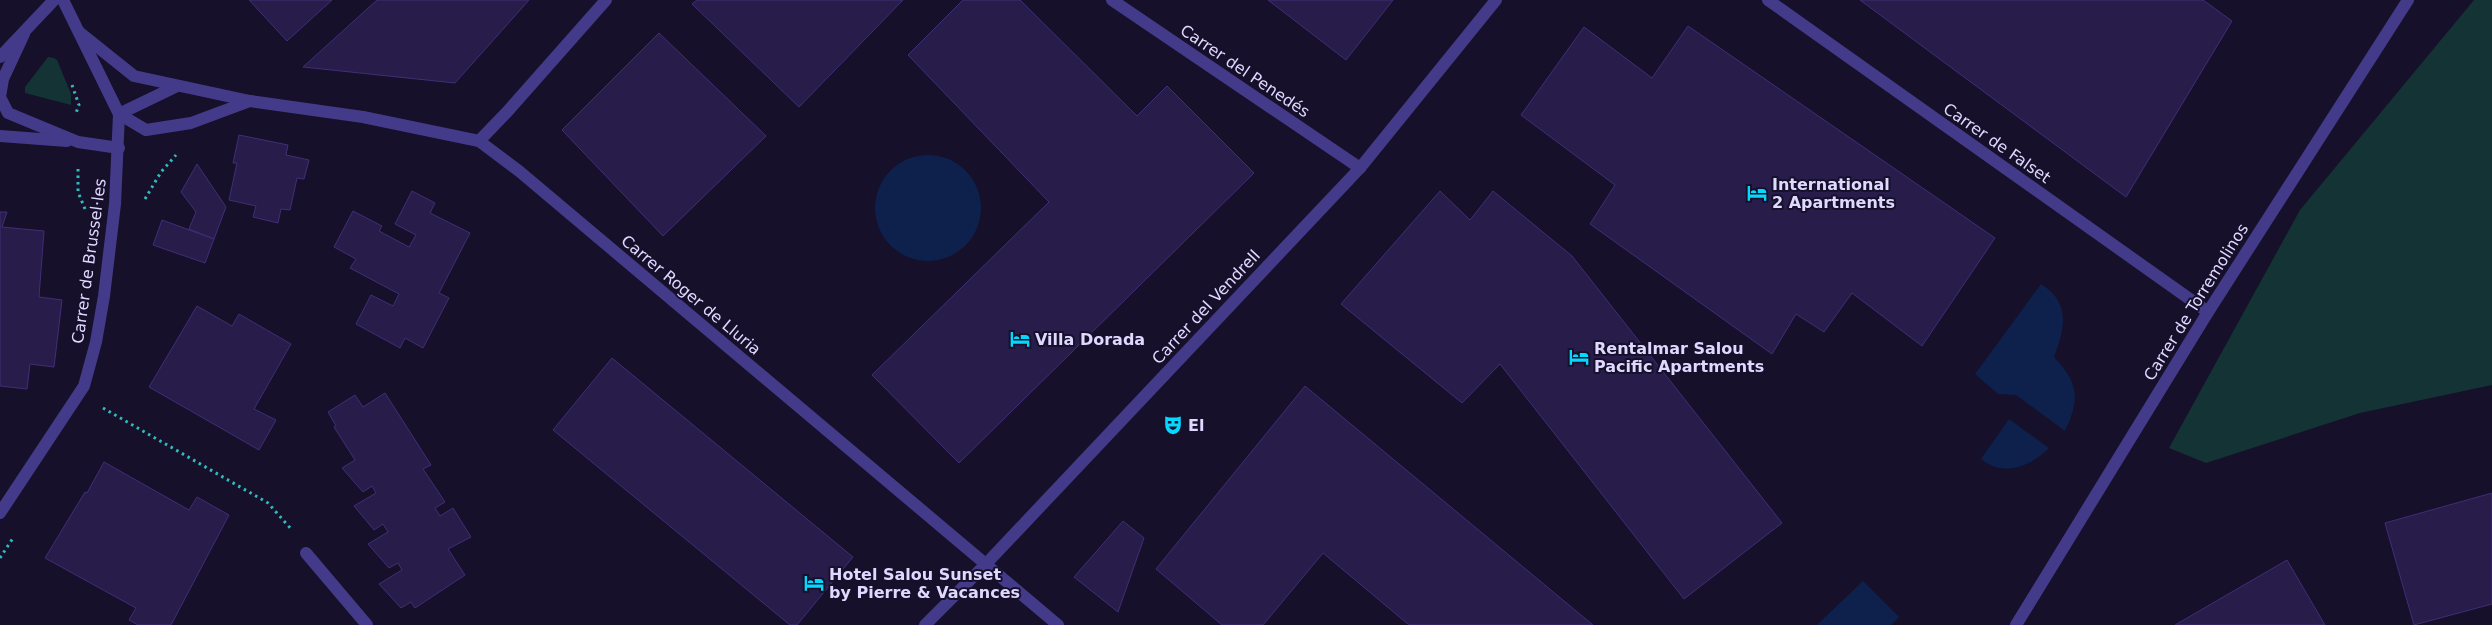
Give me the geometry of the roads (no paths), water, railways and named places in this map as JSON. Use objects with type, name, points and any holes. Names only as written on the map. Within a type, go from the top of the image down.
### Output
[{"type":"street","points":[[0,57],[24,34],[54,0]]},
{"type":"street","name":"Carrer de Brussel·les","points":[[0,513],[84,386],[96,342],[104,296],[115,204],[119,148],[119,114],[62,0]]},
{"type":"street","points":[[479,140],[507,112],[606,0]]},
{"type":"street","name":"Carrer del Penedés","points":[[1112,0],[1360,168]]},
{"type":"street","name":"Carrer del Vendrell","points":[[925,625],[985,565],[1360,168],[1496,0]]},
{"type":"street","name":"Carrer de Falset","points":[[1768,0],[2208,312]]},
{"type":"street","name":"Carrer de Torremolinos","points":[[2016,625],[2208,312],[2408,0]]},
{"type":"street","name":"Carrer Roger de Lluria","points":[[79,32],[134,76],[250,101],[363,117],[479,140],[519,171],[1058,625]]},
{"type":"street","points":[[24,34],[3,79],[0,97],[8,113],[78,142]]},
{"type":"street","points":[[119,114],[177,86]]},
{"type":"street","name":"Carrer Roger de Lluria","points":[[119,114],[146,130],[191,123],[250,101]]},
{"type":"street","points":[[0,136],[78,142],[119,148]]},
{"type":"street","points":[[306,553],[368,625]]},
{"type":"water","points":[[928,155],[948,159],[966,170],[977,188],[981,208],[977,228],[966,246],[948,257],[928,261],[908,257],[890,246],[879,228],[875,208],[879,188],[890,170],[908,159]]},
{"type":"water","points":[[2041,284],[2051,291],[2057,299],[2063,317],[2061,336],[2054,357],[2072,383],[2075,400],[2065,431],[2016,395],[1998,394],[1975,374]]},
{"type":"water","points":[[2009,419],[2049,448],[2026,464],[2008,469],[1999,468],[1981,459]]},
{"type":"water","points":[[1863,581],[1899,617],[1891,625],[1817,625]]},
{"type":"place","name":"International 2 Apartments","points":[[1757,193]]},
{"type":"place","name":"Villa Dorada","points":[[1020,339]]},
{"type":"place","name":"Rentalmar Salou Pacific Apartments","points":[[1579,357]]},
{"type":"place","name":"El","points":[[1173,425]]},
{"type":"place","name":"Hotel Salou Sunset by Pierre & Vacances","points":[[814,583]]}]
